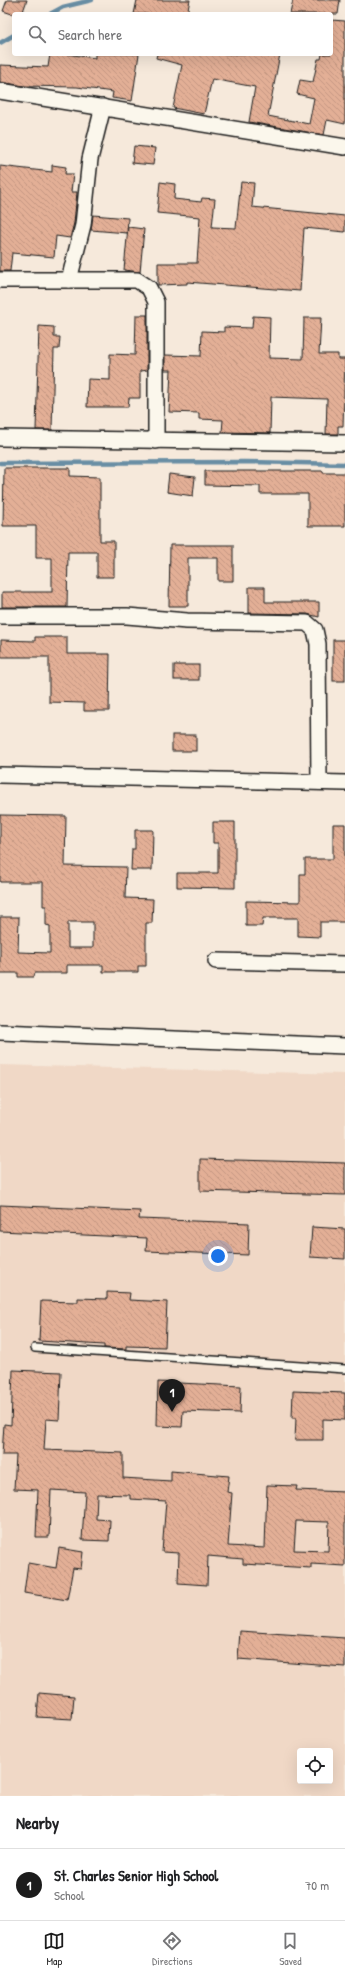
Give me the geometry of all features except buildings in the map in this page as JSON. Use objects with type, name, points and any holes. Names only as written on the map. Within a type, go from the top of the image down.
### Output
[{"type":"street","points":[[0,91],[345,147]]},
{"type":"street","points":[[70,280],[84,225],[90,159],[104,107]]},
{"type":"street","points":[[0,280],[138,280],[149,288],[156,302],[156,441]]},
{"type":"street","points":[[0,438],[345,443]]},
{"type":"street","points":[[0,616],[53,618],[127,616],[187,621],[307,623],[315,630],[318,644],[319,782]]},
{"type":"street","points":[[0,775],[345,783]]},
{"type":"street","points":[[216,961],[345,964]]},
{"type":"street","points":[[0,1032],[345,1046]]},
{"type":"lane","points":[[35,1348],[345,1369]]},
{"type":"shaded area","points":[[0,1065],[345,1074],[345,1796],[0,1796]]},
{"type":"waterway","points":[[54,12],[63,7],[92,0]]},
{"type":"waterway","points":[[0,43],[12,36]]},
{"type":"waterway","points":[[0,463],[245,462],[345,464]]},
{"type":"place","name":"St. Charles Senior High School","points":[[172,1412]]}]
